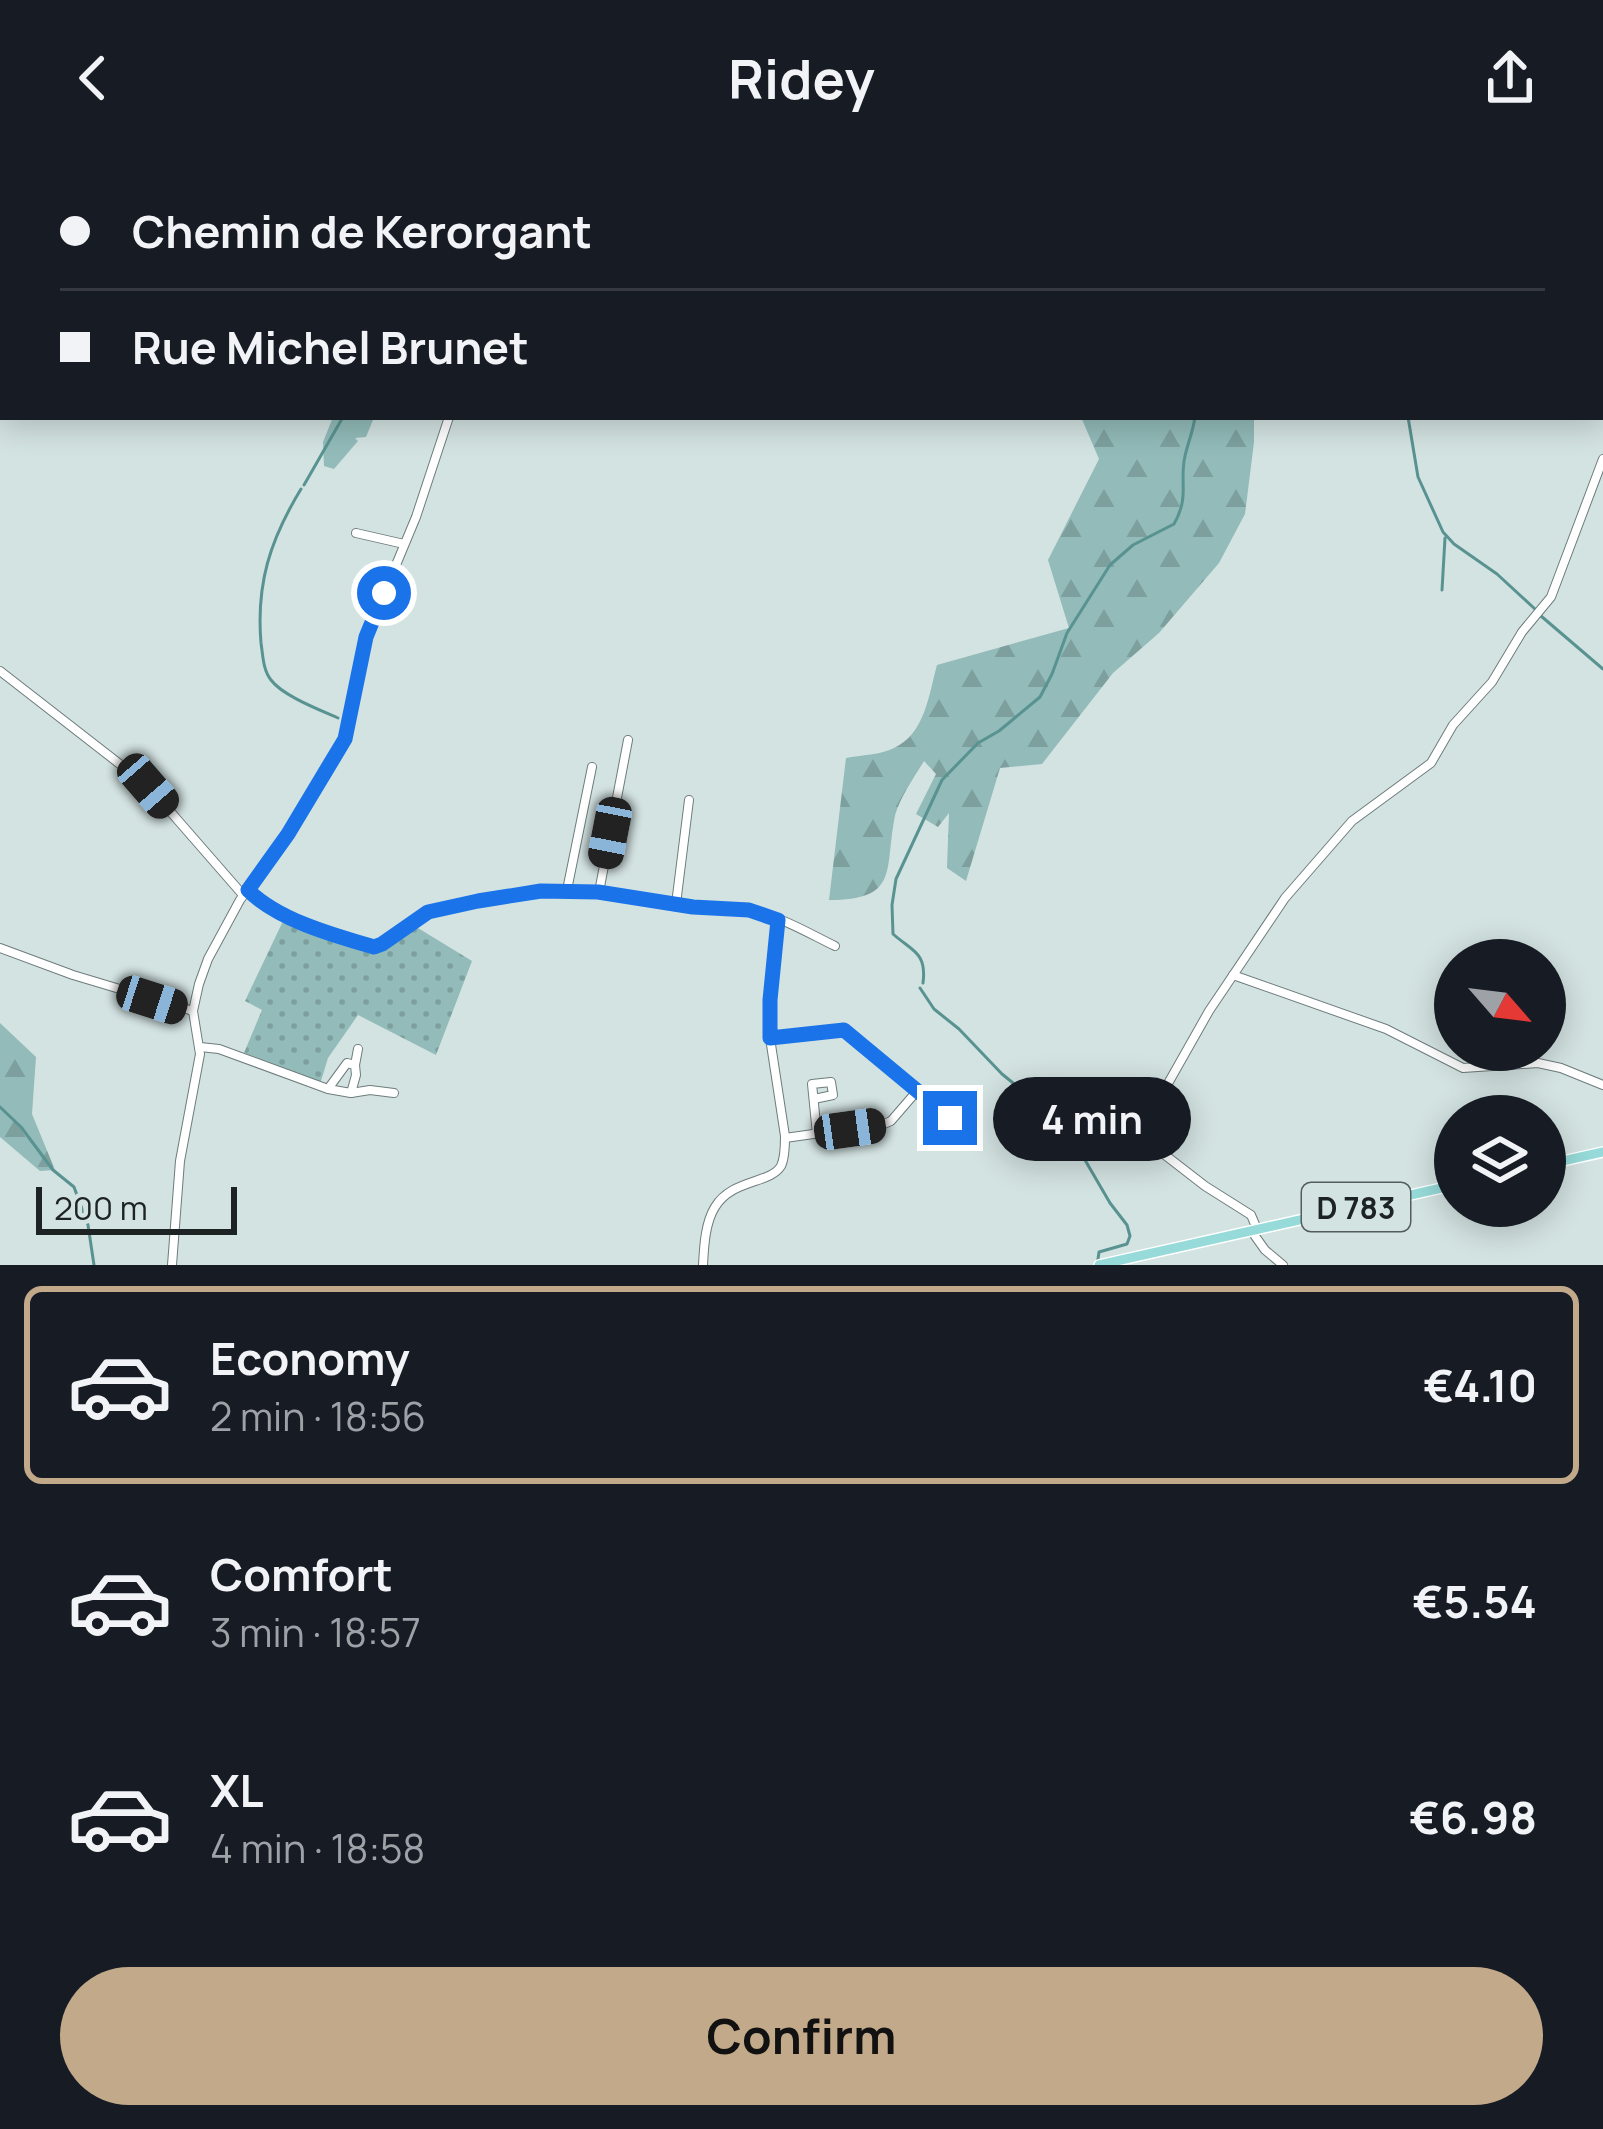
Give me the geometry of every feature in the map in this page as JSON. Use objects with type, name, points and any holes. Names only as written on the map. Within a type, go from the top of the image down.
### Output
[{"type":"main road","points":[[1566,1161],[1603,1153]]},
{"type":"main road","name":"D 783","points":[[1099,1265],[1434,1190]]},
{"type":"street","points":[[172,1265],[179,1160],[200,1047],[193,1011],[196,994],[208,958],[245,892],[288,834],[345,739],[366,637],[440,451],[447,420]]},
{"type":"street","points":[[1283,1265],[1255,1236],[1251,1215],[1156,1148],[1149,1131],[1153,1110],[1285,898],[1344,830],[1431,763],[1453,724],[1492,682],[1522,632],[1551,597],[1603,459]]},
{"type":"street","points":[[356,533],[404,544]]},
{"type":"street","points":[[0,671],[148,786],[245,892],[287,915],[374,947],[438,909],[517,893],[567,890],[749,910],[835,946]]},
{"type":"street","points":[[598,892],[628,740]]},
{"type":"street","points":[[567,890],[592,767]]},
{"type":"street","points":[[676,904],[689,800]]},
{"type":"street","points":[[703,1265],[715,1207],[738,1185],[772,1174],[781,1166],[785,1138],[770,1038],[778,920]]},
{"type":"street","points":[[0,948],[193,1011]]},
{"type":"street","points":[[1233,975],[1386,1029],[1463,1068],[1548,1065],[1603,1085]]},
{"type":"street","points":[[770,1038],[844,1030],[950,1118]]},
{"type":"street","points":[[200,1047],[219,1049],[328,1089],[394,1093]]},
{"type":"street","points":[[351,1093],[358,1049]]},
{"type":"street","points":[[328,1089],[347,1063],[355,1065]]},
{"type":"street","points":[[785,1138],[884,1124],[917,1091]]},
{"type":"street","points":[[814,1099],[817,1133]]},
{"type":"green space","points":[[332,420],[373,420],[366,437],[355,438],[358,441],[334,469],[324,466],[323,442]]},
{"type":"green space","points":[[1082,420],[1254,420],[1245,514],[1219,563],[1159,633],[1113,673],[1042,764],[1000,768],[966,881],[947,868],[949,813],[938,827],[916,814],[936,774],[924,761],[896,813],[884,880],[867,895],[829,900],[846,758],[889,750],[913,733],[937,665],[1069,628],[1048,560],[1099,459]]},
{"type":"green space","points":[[284,919],[377,953],[413,925],[472,961],[436,1055],[358,1015],[328,1058],[320,1084],[244,1053],[262,1010],[245,1001]]},
{"type":"green space","points":[[0,1023],[36,1057],[32,1114],[55,1170],[40,1171],[0,1137]]},
{"type":"waterway","points":[[304,485],[341,420]]},
{"type":"waterway","points":[[923,983],[920,958],[893,934],[892,905],[896,879],[942,780],[978,743],[1040,697],[1067,633],[1110,565],[1133,545],[1174,524],[1182,505],[1183,465],[1194,420]]},
{"type":"waterway","points":[[1408,420],[1418,477],[1443,532],[1535,609]]},
{"type":"waterway","points":[[301,489],[268,563],[261,601],[263,658],[277,686],[338,718]]},
{"type":"waterway","points":[[1442,590],[1445,538]]},
{"type":"waterway","points":[[1541,616],[1603,669]]},
{"type":"waterway","points":[[920,988],[934,1009],[1029,1096],[1085,1160],[1130,1236],[1127,1244],[1099,1252],[1098,1259]]},
{"type":"waterway","points":[[0,1107],[53,1170],[74,1187],[88,1225],[94,1265]]},
{"type":"route","points":[[384,593],[366,637],[345,739],[248,890],[254,896],[287,915],[374,947],[428,912],[528,892],[598,892],[763,914],[778,920],[770,1038],[844,1030],[950,1118]]}]
